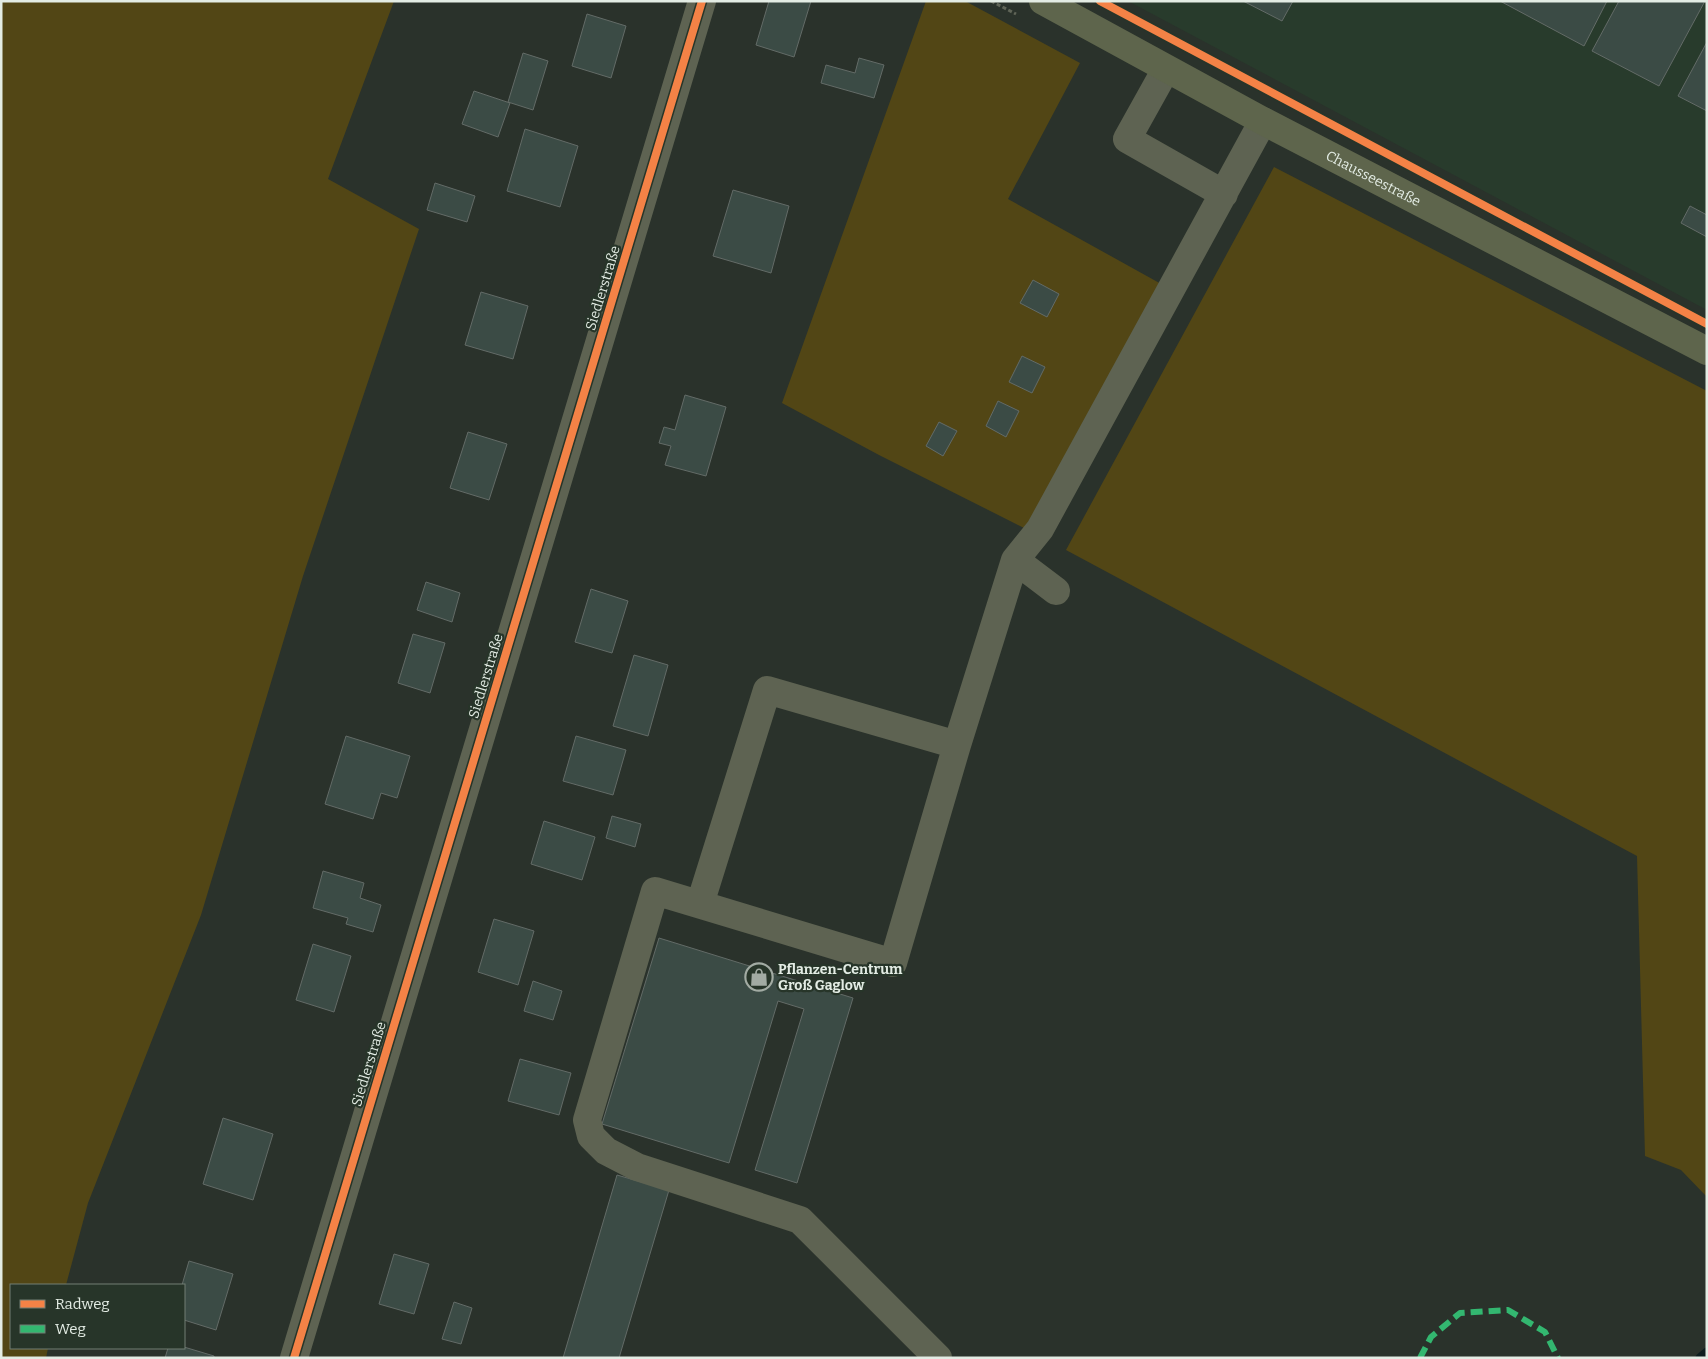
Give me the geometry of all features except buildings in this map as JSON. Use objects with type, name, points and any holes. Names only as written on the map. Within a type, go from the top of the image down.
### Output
[{"type":"main road","name":"Chausseestraße","points":[[1043,1],[1264,121],[1707,351]]},
{"type":"street","name":"Siedlerstraße","points":[[294,1358],[702,1]]},
{"type":"street","points":[[1166,69],[1127,139],[1224,194]]},
{"type":"street","points":[[938,1358],[800,1220],[637,1167],[606,1151],[591,1136],[587,1120],[656,891],[893,963],[957,745],[1015,560],[1040,529],[1264,121]]},
{"type":"street","points":[[1015,560],[1056,591]]},
{"type":"street","points":[[700,904],[767,690],[957,745]]},
{"type":"shaded area","points":[[1,1],[394,1],[328,179],[419,229],[303,576],[201,915],[88,1203],[66,1284],[10,1284],[10,1349],[48,1349],[46,1358],[1,1358]]},
{"type":"shaded area","points":[[926,1],[965,1],[1080,63],[1008,199],[1163,285],[1028,530],[879,455],[782,403]]},
{"type":"shaded area","points":[[1128,1],[1707,1],[1707,310]]},
{"type":"shaded area","points":[[1274,167],[1707,391],[1707,1197],[1681,1170],[1645,1156],[1637,856],[1066,550]]},
{"type":"waterway","points":[[1700,1358],[1707,1352]]},
{"type":"marked path","points":[[1420,1358],[1431,1337],[1460,1313],[1508,1310],[1545,1332],[1558,1358]]},
{"type":"cycle path","points":[[294,1358],[702,1]]},
{"type":"cycle path","points":[[1100,1],[1707,324]]},
{"type":"place","name":"Pflanzen-Centrum Groß Gaglow","points":[[759,977]]}]
